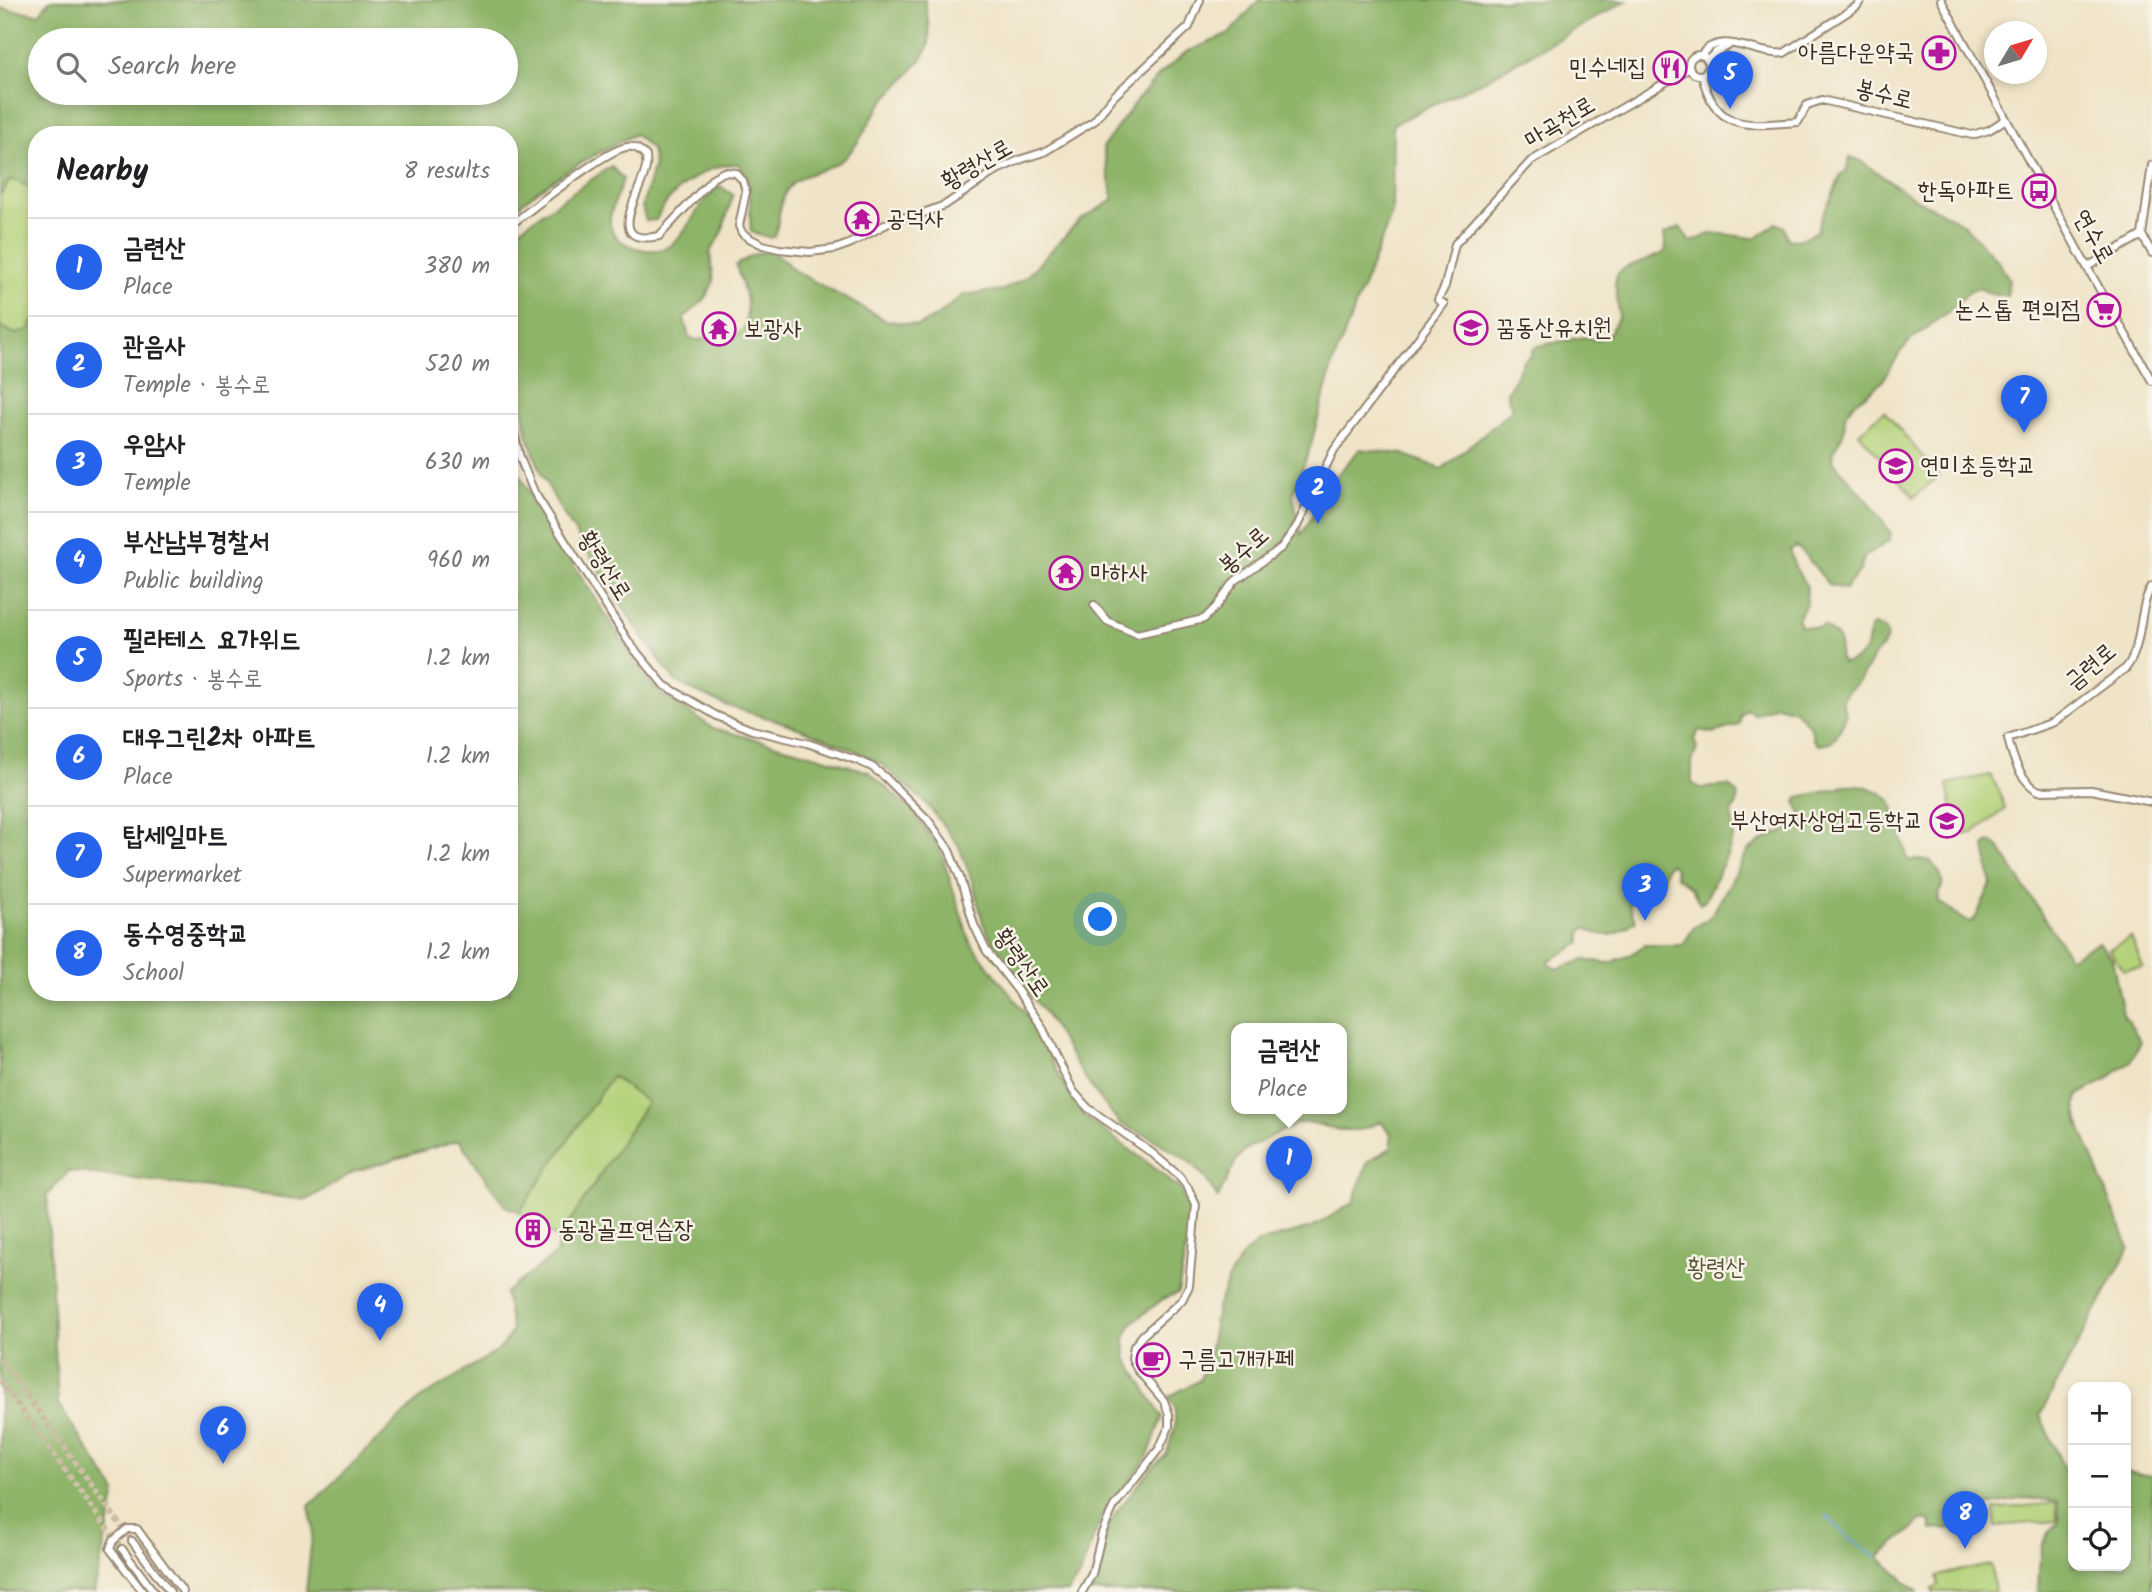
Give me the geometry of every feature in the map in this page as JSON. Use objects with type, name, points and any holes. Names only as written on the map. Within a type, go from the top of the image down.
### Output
[{"type":"street","name":"황령산로","points":[[518,219],[606,155],[626,147],[637,148],[646,156],[646,169],[628,217],[631,230],[637,236],[648,239],[660,236],[714,177],[724,172],[736,173],[743,181],[746,192],[739,226],[742,233],[751,239],[762,245],[794,251],[810,252],[842,247],[862,239],[896,219],[918,215],[945,205],[997,170],[1044,152],[1094,121],[1114,96],[1189,27],[1200,0]]},
{"type":"street","points":[[1690,68],[1693,74],[1702,75],[1709,69],[1707,60],[1701,55],[1713,46],[1744,45],[1773,54],[1784,53],[1857,6],[1861,0]]},
{"type":"street","name":"연수로","points":[[1941,0],[2087,268],[2152,381]]},
{"type":"street","points":[[1707,60],[1733,44]]},
{"type":"street","name":"마곡천로","points":[[1444,304],[1438,300],[1445,286],[1455,244],[1531,162],[1690,68],[1693,57],[1701,55]]},
{"type":"street","name":"봉수로","points":[[1702,75],[1710,97],[1721,113],[1733,122],[1748,125],[1798,122],[1808,105],[1822,100],[1972,135],[1989,130],[2006,119]]},
{"type":"street","points":[[2152,164],[2142,235],[2152,253]]},
{"type":"street","points":[[2087,268],[2142,235]]},
{"type":"street","name":"봉수로","points":[[1094,605],[1107,621],[1137,634],[1205,619],[1235,581],[1281,548],[1297,526],[1334,450],[1444,304]]},
{"type":"street","name":"황령산로","points":[[518,449],[527,480],[534,492],[631,644],[664,685],[717,716],[752,730],[807,743],[872,766],[928,820],[948,850],[960,878],[974,925],[986,950],[1041,1025],[1073,1091],[1088,1108],[1152,1153],[1178,1175],[1188,1188],[1196,1205],[1189,1286],[1182,1300],[1134,1346],[1132,1358],[1137,1369],[1164,1401],[1169,1414],[1169,1427],[1159,1449],[1114,1506],[1102,1533],[1092,1574],[1082,1592]]},
{"type":"street","name":"금련로","points":[[2152,586],[2142,614],[2134,657],[2126,668],[2054,722],[2008,738],[2011,752],[2032,788],[2039,791],[2091,790],[2152,802]]},
{"type":"street","points":[[143,1592],[110,1549],[113,1541],[127,1529],[137,1529],[183,1592]]},
{"type":"street","points":[[132,1541],[170,1592]]},
{"type":"street","points":[[122,1549],[154,1592]]},
{"type":"green space","points":[[50,0],[925,0],[929,43],[923,57],[883,102],[849,153],[830,167],[802,177],[791,185],[782,202],[775,236],[771,238],[751,232],[749,189],[744,172],[738,164],[714,168],[690,181],[670,199],[656,220],[646,221],[642,207],[654,165],[651,149],[635,134],[585,160],[518,206],[518,126],[28,126],[28,186],[11,179],[0,195],[0,8],[39,14]]},
{"type":"green space","name":"황령산","points":[[1259,0],[1628,0],[1485,80],[1393,124],[1392,213],[1332,366],[1310,448],[1293,494],[1301,535],[1337,475],[1360,449],[1403,454],[1442,469],[1512,410],[1507,393],[1523,361],[1531,356],[1532,350],[1538,346],[1584,337],[1596,340],[1610,333],[1619,316],[1615,283],[1618,273],[1662,254],[1666,250],[1664,234],[1680,227],[1690,242],[1717,234],[1757,238],[1776,223],[1784,227],[1788,239],[1792,240],[1817,231],[1840,175],[1846,172],[1850,157],[1859,160],[1917,200],[1961,222],[1998,261],[2009,279],[2007,295],[1994,295],[1981,289],[1972,289],[1949,311],[1912,339],[1901,351],[1882,382],[1852,405],[1845,415],[1844,432],[1833,452],[1832,460],[1869,502],[1891,533],[1889,541],[1864,557],[1861,569],[1845,589],[1829,585],[1796,547],[1790,551],[1795,567],[1807,587],[1806,604],[1797,619],[1801,626],[1824,626],[1836,636],[1842,663],[1861,656],[1870,627],[1874,625],[1882,628],[1887,636],[1887,640],[1859,680],[1846,693],[1843,705],[1846,715],[1836,736],[1829,742],[1818,745],[1813,739],[1811,727],[1795,710],[1776,705],[1754,714],[1747,709],[1741,715],[1739,725],[1713,733],[1699,730],[1694,739],[1697,748],[1692,762],[1692,783],[1700,788],[1729,786],[1738,794],[1736,806],[1732,811],[1733,837],[1705,901],[1700,904],[1691,887],[1676,877],[1674,866],[1670,863],[1655,892],[1645,900],[1635,898],[1629,904],[1636,920],[1618,933],[1606,935],[1585,928],[1581,932],[1581,943],[1549,961],[1550,966],[1558,969],[1583,960],[1610,963],[1645,945],[1683,945],[1694,927],[1709,918],[1715,910],[1749,849],[1775,834],[1800,827],[1803,818],[1796,803],[1798,797],[1851,785],[1874,790],[1892,803],[1908,860],[1932,862],[1941,879],[1939,903],[1962,919],[1971,922],[1976,917],[1991,884],[1985,846],[1993,842],[2070,958],[2098,942],[2112,958],[2123,1014],[2141,1041],[2131,1061],[2106,1080],[2078,1095],[2076,1104],[2078,1121],[2129,1248],[2040,1415],[2068,1478],[2068,1571],[2131,1571],[2131,1473],[2152,1476],[2152,1592],[2038,1592],[2043,1544],[2046,1536],[2059,1523],[2058,1502],[2026,1498],[1988,1505],[1985,1525],[1932,1530],[1930,1521],[1920,1520],[1878,1557],[1918,1592],[1085,1592],[1092,1582],[1109,1525],[1151,1469],[1166,1455],[1175,1427],[1175,1407],[1168,1397],[1200,1380],[1210,1349],[1217,1308],[1229,1277],[1243,1255],[1259,1242],[1311,1228],[1353,1203],[1368,1161],[1391,1148],[1391,1134],[1381,1122],[1360,1130],[1340,1130],[1308,1122],[1296,1124],[1248,1148],[1237,1159],[1218,1198],[1190,1162],[1150,1137],[1119,1123],[1088,1083],[1044,1012],[998,954],[983,923],[973,883],[959,846],[925,802],[881,764],[856,751],[788,724],[728,706],[674,680],[632,621],[562,512],[542,475],[528,437],[518,382],[518,230],[611,166],[623,179],[612,211],[612,230],[624,243],[634,247],[644,250],[663,249],[681,235],[706,199],[720,186],[733,195],[721,235],[710,252],[714,281],[704,300],[684,318],[689,338],[699,340],[713,335],[734,338],[746,326],[747,301],[736,265],[766,252],[779,256],[793,270],[885,320],[918,326],[936,317],[963,295],[1003,290],[1026,277],[1080,220],[1113,200],[1103,147],[1137,100],[1160,74],[1186,52],[1229,34]]},
{"type":"green space","points":[[11,179],[28,186],[28,330],[15,334],[0,326],[0,195]]},
{"type":"green space","points":[[0,326],[15,334],[28,330],[28,1001],[518,1001],[518,472],[538,509],[648,681],[667,698],[713,728],[869,772],[912,811],[940,849],[970,942],[1026,1014],[1085,1117],[1180,1189],[1191,1219],[1178,1293],[1163,1299],[1132,1323],[1125,1338],[1126,1357],[1162,1417],[1148,1456],[1102,1515],[1079,1577],[1067,1592],[306,1592],[313,1527],[309,1506],[420,1399],[500,1349],[512,1331],[505,1293],[556,1254],[559,1239],[647,1102],[612,1076],[519,1212],[505,1206],[459,1140],[355,1171],[307,1200],[69,1171],[47,1195],[58,1404],[116,1492],[94,1592],[0,1592]]},
{"type":"green space","points":[[1884,411],[1939,476],[1914,497],[1859,433]]},
{"type":"green space","points":[[1990,775],[2005,809],[1973,833],[1957,836],[1947,784]]},
{"type":"green space","points":[[2131,937],[2143,967],[2123,970],[2109,949]]},
{"type":"green space","points":[[611,1076],[647,1102],[559,1239],[519,1212]]},
{"type":"green space","points":[[2056,1503],[2057,1521],[1996,1526],[1994,1509]]},
{"type":"green space","points":[[1991,1565],[1995,1592],[1933,1592],[1932,1589],[1939,1586],[1937,1576]]},
{"type":"waterway","points":[[1827,1516],[1850,1539],[1877,1557]]},
{"type":"tunnel","points":[[0,1358],[132,1541]]},
{"type":"tunnel","points":[[0,1380],[122,1549]]},
{"type":"place","name":"아름다운약국","points":[[1939,53]]},
{"type":"place","name":"민수네집","points":[[1670,68]]},
{"type":"place","name":"필라테스 요가위드","points":[[1730,109]]},
{"type":"place","name":"한독아파트","points":[[2039,191]]},
{"type":"place","name":"공덕사","points":[[862,219]]},
{"type":"place","name":"논스톱 편의점","points":[[2104,310]]},
{"type":"place","name":"꿈동산유치원","points":[[1471,328]]},
{"type":"place","name":"보광사","points":[[719,329]]},
{"type":"place","name":"탑세일마트","points":[[2024,433]]},
{"type":"place","name":"연미초등학교","points":[[1896,466]]},
{"type":"place","name":"관음사","points":[[1318,524]]},
{"type":"place","name":"마하사","points":[[1066,573]]},
{"type":"place","name":"부산여자상업고등학교","points":[[1947,821]]},
{"type":"place","name":"우암사","points":[[1645,921]]},
{"type":"place","name":"금련산","points":[[1289,1194]]},
{"type":"place","name":"동광골프연습장","points":[[533,1230]]},
{"type":"place","name":"부산남부경찰서","points":[[380,1341]]},
{"type":"place","name":"구름고개카페","points":[[1153,1360]]},
{"type":"place","name":"대우그린2차 아파트","points":[[223,1464]]},
{"type":"place","name":"동수영중학교","points":[[1965,1549]]}]
